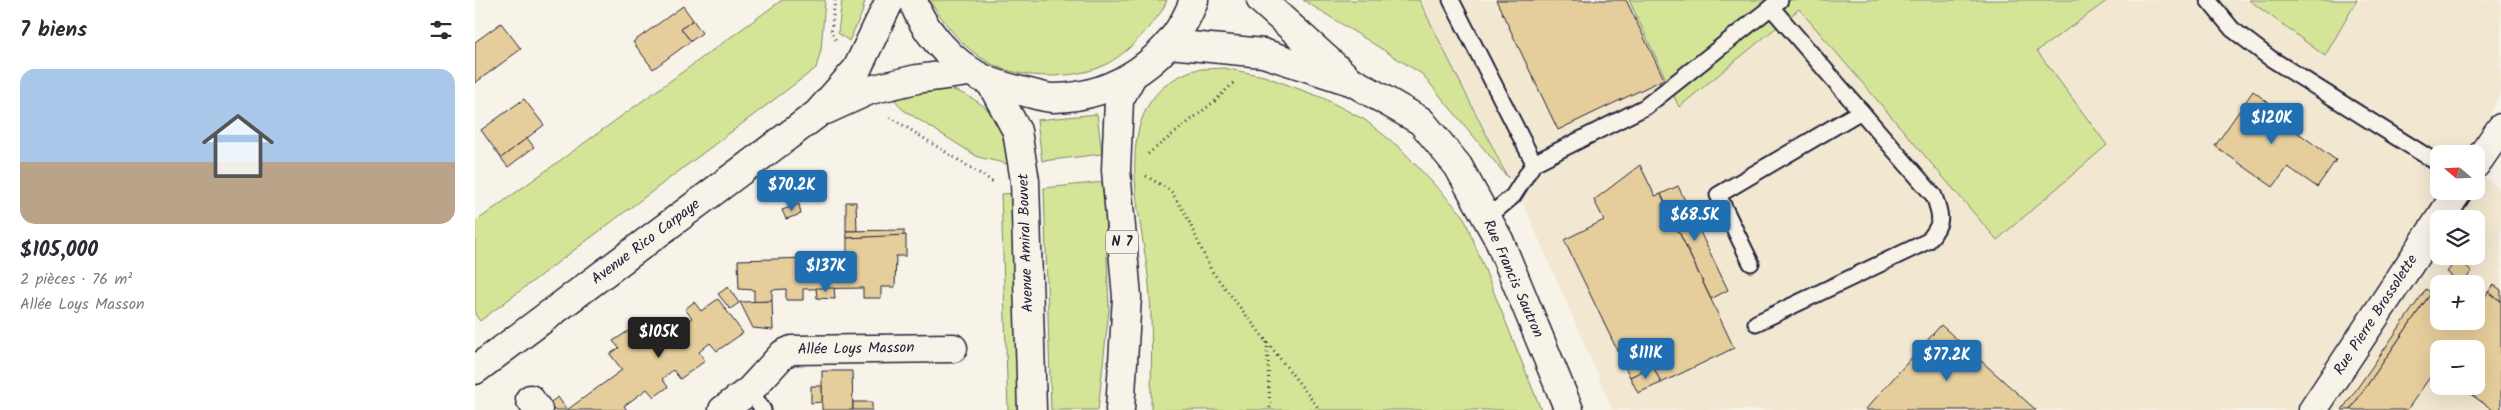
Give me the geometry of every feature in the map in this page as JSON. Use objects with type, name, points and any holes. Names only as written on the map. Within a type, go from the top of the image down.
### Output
[{"type":"main road","name":"Avenue Rico Carpaye","points":[[475,370],[817,114],[857,70],[891,0]]},
{"type":"main road","points":[[913,0],[937,43],[980,78],[1053,98],[1094,93],[1132,76],[1152,62],[1169,44],[1189,14],[1194,0]]},
{"type":"main road","points":[[1261,0],[1353,82]]},
{"type":"main road","points":[[1169,44],[1263,52],[1353,82]]},
{"type":"main road","name":"N 7","points":[[1120,410],[1127,298],[1116,162],[1119,100],[1132,76]]},
{"type":"main road","name":"Avenue Rico Carpaye","points":[[817,114],[870,90],[917,79],[980,78]]},
{"type":"main road","name":"Avenue Amiral Bouvet","points":[[980,78],[1017,131],[1025,182],[1031,410]]},
{"type":"main road","name":"Rue Francis Sautron","points":[[1353,82],[1421,121],[1458,166],[1499,240],[1569,410]]},
{"type":"main road","points":[[2485,151],[2501,128]]},
{"type":"main road","name":"Rue Pierre Brossolette","points":[[2313,410],[2430,234]]},
{"type":"main road","name":"Allée Loys Masson","points":[[723,410],[756,400],[783,354],[792,350],[953,348]]},
{"type":"lane","points":[[1451,0],[1534,163]]},
{"type":"lane","points":[[2208,0],[2232,29],[2270,58],[2430,158]]},
{"type":"lane","points":[[1487,218],[1513,196],[1534,163],[1645,108],[1776,4],[1861,111],[1934,196],[1941,215],[1939,227],[1928,241],[1756,323]]},
{"type":"lane","points":[[1751,263],[1718,195],[1861,111]]},
{"type":"path","points":[[1146,155],[1215,101],[1263,52]]},
{"type":"path","points":[[870,90],[880,111],[996,183]]},
{"type":"path","points":[[1139,172],[1171,190],[1186,215],[1211,270],[1320,410]]},
{"type":"path","points":[[1267,341],[1270,410]]},
{"type":"shaded area","points":[[1419,0],[1629,0],[1679,107],[1799,8],[1997,240],[2036,51],[2108,0],[2249,0],[2325,55],[2357,0],[2501,0],[2501,93],[2474,145],[2430,145],[2430,200],[2485,200],[2485,178],[2501,189],[2501,410],[1613,410],[1527,212]]},
{"type":"green space","points":[[782,0],[825,0],[821,50],[816,68],[480,321],[475,314],[475,222]]},
{"type":"green space","points":[[842,0],[865,0],[862,13],[849,41],[838,33]]},
{"type":"green space","points":[[929,0],[1167,0],[1154,21],[1138,40],[1126,51],[1105,65],[1071,75],[1041,76],[1012,71],[986,61],[961,41]]},
{"type":"green space","points":[[1303,0],[1419,0],[1508,178],[1422,74]]},
{"type":"green space","points":[[1629,0],[2108,0],[2037,51],[2107,145],[1997,240],[1799,9],[1679,107]]},
{"type":"green space","points":[[2249,0],[2357,0],[2325,56]]},
{"type":"green space","points":[[1224,68],[1264,76],[1323,98],[1365,120],[1400,148],[1463,215],[1541,410],[1151,410],[1150,300],[1136,196],[1135,165],[1137,135],[1146,109],[1164,87],[1191,71]]},
{"type":"green space","points":[[942,87],[971,97],[988,109],[1001,125],[1005,134],[1012,165],[978,157],[902,109],[891,95]]},
{"type":"green space","points":[[1097,114],[1102,154],[1042,161],[1037,120]]},
{"type":"green space","points":[[1104,182],[1109,309],[1098,410],[1051,410],[1044,188]]},
{"type":"green space","points":[[1019,193],[1025,410],[1008,410],[1001,194]]},
{"type":"building","points":[[1496,0],[1626,0],[1664,79],[1558,130]]},
{"type":"building","points":[[683,6],[693,20],[681,29],[691,41],[653,69],[633,42]]},
{"type":"building","points":[[693,20],[702,33],[691,41],[681,29]]},
{"type":"building","points":[[501,23],[521,49],[475,83],[475,42]]},
{"type":"building","points":[[2253,91],[2274,107],[2270,113],[2336,160],[2317,187],[2288,167],[2273,187],[2215,146]]},
{"type":"building","points":[[524,99],[544,125],[501,158],[481,130]]},
{"type":"building","points":[[527,138],[534,147],[508,167],[501,158]]},
{"type":"building","points":[[1640,165],[1655,196],[1661,194],[1734,348],[1661,383],[1653,366],[1630,377],[1564,240],[1604,220],[1594,200]]},
{"type":"building","points":[[1678,186],[1728,290],[1711,299],[1661,194]]},
{"type":"building","points":[[846,202],[856,202],[857,231],[846,231]]},
{"type":"building","points":[[799,204],[801,214],[786,219],[782,210]]},
{"type":"building","points":[[904,230],[904,236],[847,238],[846,231]]},
{"type":"building","points":[[906,235],[906,256],[896,256],[895,287],[881,287],[881,298],[863,298],[863,288],[803,289],[803,300],[786,300],[786,289],[772,290],[772,301],[754,302],[754,290],[739,289],[738,260],[847,257],[847,238]]},
{"type":"building","points":[[2452,265],[2464,265],[2472,271],[2469,275],[2451,275],[2447,272]]},
{"type":"building","points":[[2494,285],[2501,290],[2501,301],[2488,292]]},
{"type":"building","points":[[728,287],[739,303],[730,309],[718,294]]},
{"type":"building","points":[[816,288],[834,288],[835,299],[817,298]]},
{"type":"building","points":[[2426,289],[2430,294],[2350,410],[2342,410]]},
{"type":"building","points":[[2488,292],[2501,301],[2501,410],[2493,410],[2472,395],[2485,395],[2485,340],[2430,340],[2430,377],[2407,410],[2350,410],[2430,294],[2430,330],[2485,330],[2485,296]]},
{"type":"building","points":[[718,299],[743,333],[717,351],[710,343],[699,352],[705,361],[680,379],[673,370],[662,379],[668,387],[654,397],[647,389],[624,406],[627,410],[567,410],[622,370],[610,354],[619,348],[613,341],[636,326],[652,347],[692,318],[685,309],[694,302],[701,311]]},
{"type":"building","points":[[772,301],[773,330],[753,328],[740,302]]},
{"type":"building","points":[[1941,325],[2036,410],[1865,410]]},
{"type":"building","points":[[1653,366],[1661,383],[1638,393],[1630,377]]},
{"type":"building","points":[[822,371],[852,371],[853,410],[822,410]]},
{"type":"building","points":[[811,386],[822,386],[822,402],[811,403]]},
{"type":"building","points":[[558,397],[567,410],[548,410],[545,406]]},
{"type":"building","points":[[853,402],[872,402],[872,410],[853,410]]}]
